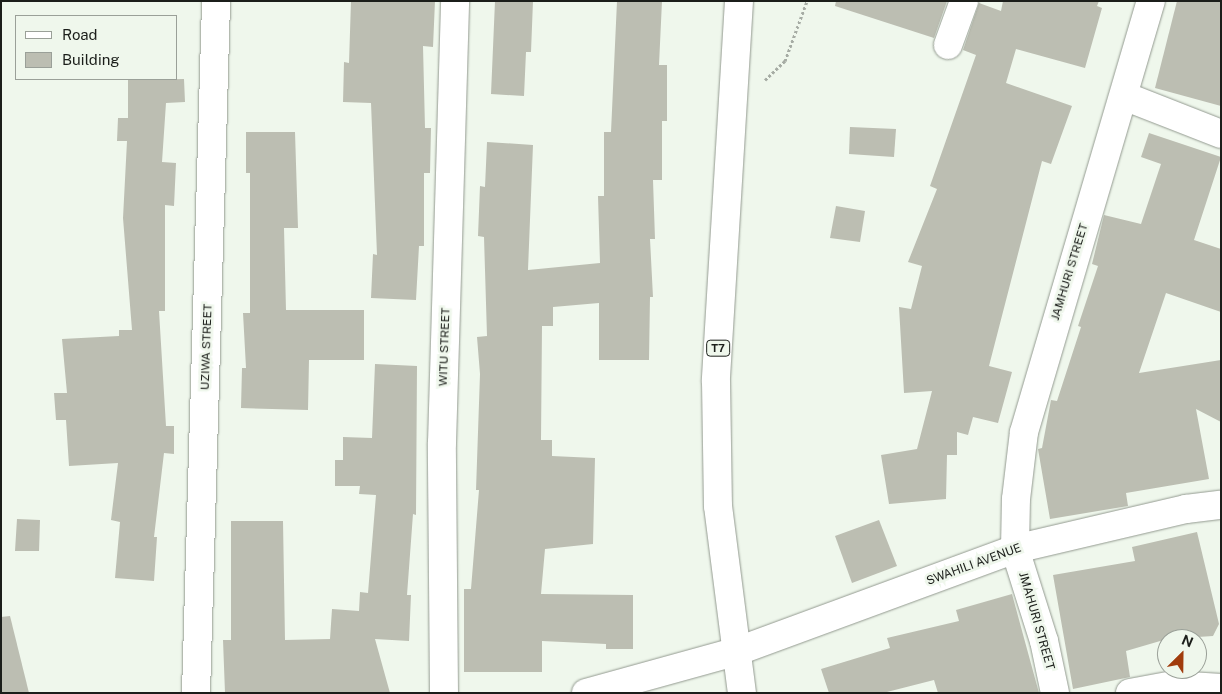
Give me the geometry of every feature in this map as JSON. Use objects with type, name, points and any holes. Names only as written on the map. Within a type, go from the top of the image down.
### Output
[{"type":"main road","name":"UZIWA STREET","points":[[196,693],[216,1]]},
{"type":"main road","name":"WITU STREET","points":[[444,693],[442,443],[455,1]]},
{"type":"main road","name":"T7","points":[[739,1],[716,381],[718,506],[735,652],[742,693]]},
{"type":"main road","points":[[948,45],[964,1]]},
{"type":"main road","name":"JAMHURI STREET","points":[[1015,549],[1016,499],[1032,398],[1151,1]]},
{"type":"main road","points":[[1124,96],[1221,134]]},
{"type":"main road","name":"SWAHILI AVENUE","points":[[586,693],[735,652],[1015,549],[1186,509],[1221,505]]},
{"type":"main road","name":"JMAHURI STREET","points":[[1015,549],[1044,641],[1055,693]]},
{"type":"main road","points":[[1130,693],[1173,685],[1221,688]]},
{"type":"path","points":[[732,105],[778,70],[785,61],[807,1]]},
{"type":"building","points":[[351,1],[435,1],[433,47],[423,46],[425,128],[431,128],[430,173],[424,173],[424,246],[419,246],[416,300],[371,298],[373,254],[377,255],[371,103],[343,102],[344,62],[349,63]]},
{"type":"building","points":[[495,1],[533,1],[531,52],[526,52],[524,96],[491,94]]},
{"type":"building","points":[[617,1],[662,1],[659,65],[667,65],[667,121],[662,121],[662,180],[653,180],[655,239],[650,239],[653,297],[650,297],[649,360],[599,360],[599,303],[553,307],[553,326],[542,326],[541,440],[552,440],[552,456],[595,458],[593,544],[545,549],[541,594],[633,595],[633,649],[606,649],[606,644],[542,641],[542,672],[464,672],[464,589],[471,589],[479,490],[476,490],[480,374],[477,337],[487,336],[484,237],[478,236],[480,186],[485,187],[487,142],[533,145],[528,270],[600,263],[598,196],[604,196],[604,132],[611,132]]},
{"type":"building","points":[[836,1],[947,1],[934,38],[835,6]]},
{"type":"building","points":[[1003,1],[1099,1],[1097,6],[1102,8],[1085,68],[1016,49],[1006,83],[1072,106],[1051,164],[1042,161],[989,366],[1012,372],[998,423],[973,417],[968,435],[957,432],[957,455],[947,455],[946,499],[889,504],[881,455],[917,449],[932,391],[904,393],[899,307],[911,309],[922,266],[908,262],[937,189],[930,186],[976,55],[963,50],[979,3],[1001,11]]},
{"type":"building","points":[[1177,1],[1221,1],[1221,106],[1155,88]]},
{"type":"building","points":[[184,79],[185,102],[166,103],[162,162],[176,163],[174,206],[165,205],[165,311],[159,311],[166,426],[174,426],[174,454],[164,453],[154,537],[157,537],[154,581],[115,578],[120,522],[111,520],[118,463],[69,466],[66,420],[56,420],[54,393],[67,393],[62,339],[119,336],[119,330],[132,330],[123,218],[127,141],[117,141],[118,118],[128,118],[128,80]]},
{"type":"building","points":[[850,127],[896,129],[894,157],[849,154]]},
{"type":"building","points":[[246,132],[295,132],[298,228],[284,228],[286,310],[364,310],[364,360],[309,360],[308,410],[241,408],[242,368],[246,368],[243,313],[250,313],[250,173],[246,173]]},
{"type":"building","points":[[1149,133],[1221,157],[1194,240],[1221,249],[1221,312],[1166,293],[1139,373],[1221,360],[1221,422],[1196,409],[1209,479],[1126,493],[1128,506],[1050,519],[1038,449],[1042,448],[1051,400],[1057,401],[1081,327],[1078,326],[1098,266],[1092,264],[1104,215],[1141,224],[1161,164],[1141,157]]},
{"type":"building","points":[[836,206],[865,211],[860,242],[830,238]]},
{"type":"building","points":[[375,364],[417,366],[416,515],[413,514],[407,595],[411,595],[409,641],[375,639],[390,693],[225,693],[223,640],[231,640],[231,521],[283,521],[285,640],[330,639],[332,609],[359,611],[360,592],[368,593],[376,495],[359,494],[360,486],[335,486],[335,460],[343,460],[343,437],[372,438]]},
{"type":"building","points":[[17,519],[40,520],[39,551],[15,551]]},
{"type":"building","points":[[879,520],[897,566],[852,583],[835,536]]},
{"type":"building","points":[[1197,532],[1219,624],[1213,636],[1207,636],[1207,629],[1157,629],[1157,642],[1126,651],[1130,677],[1073,689],[1053,575],[1135,561],[1132,547]]},
{"type":"building","points":[[1012,594],[1039,693],[938,693],[934,680],[883,693],[829,693],[821,669],[890,648],[887,638],[959,621],[956,610]]},
{"type":"building","points":[[10,616],[29,693],[1,693],[1,617]]}]
